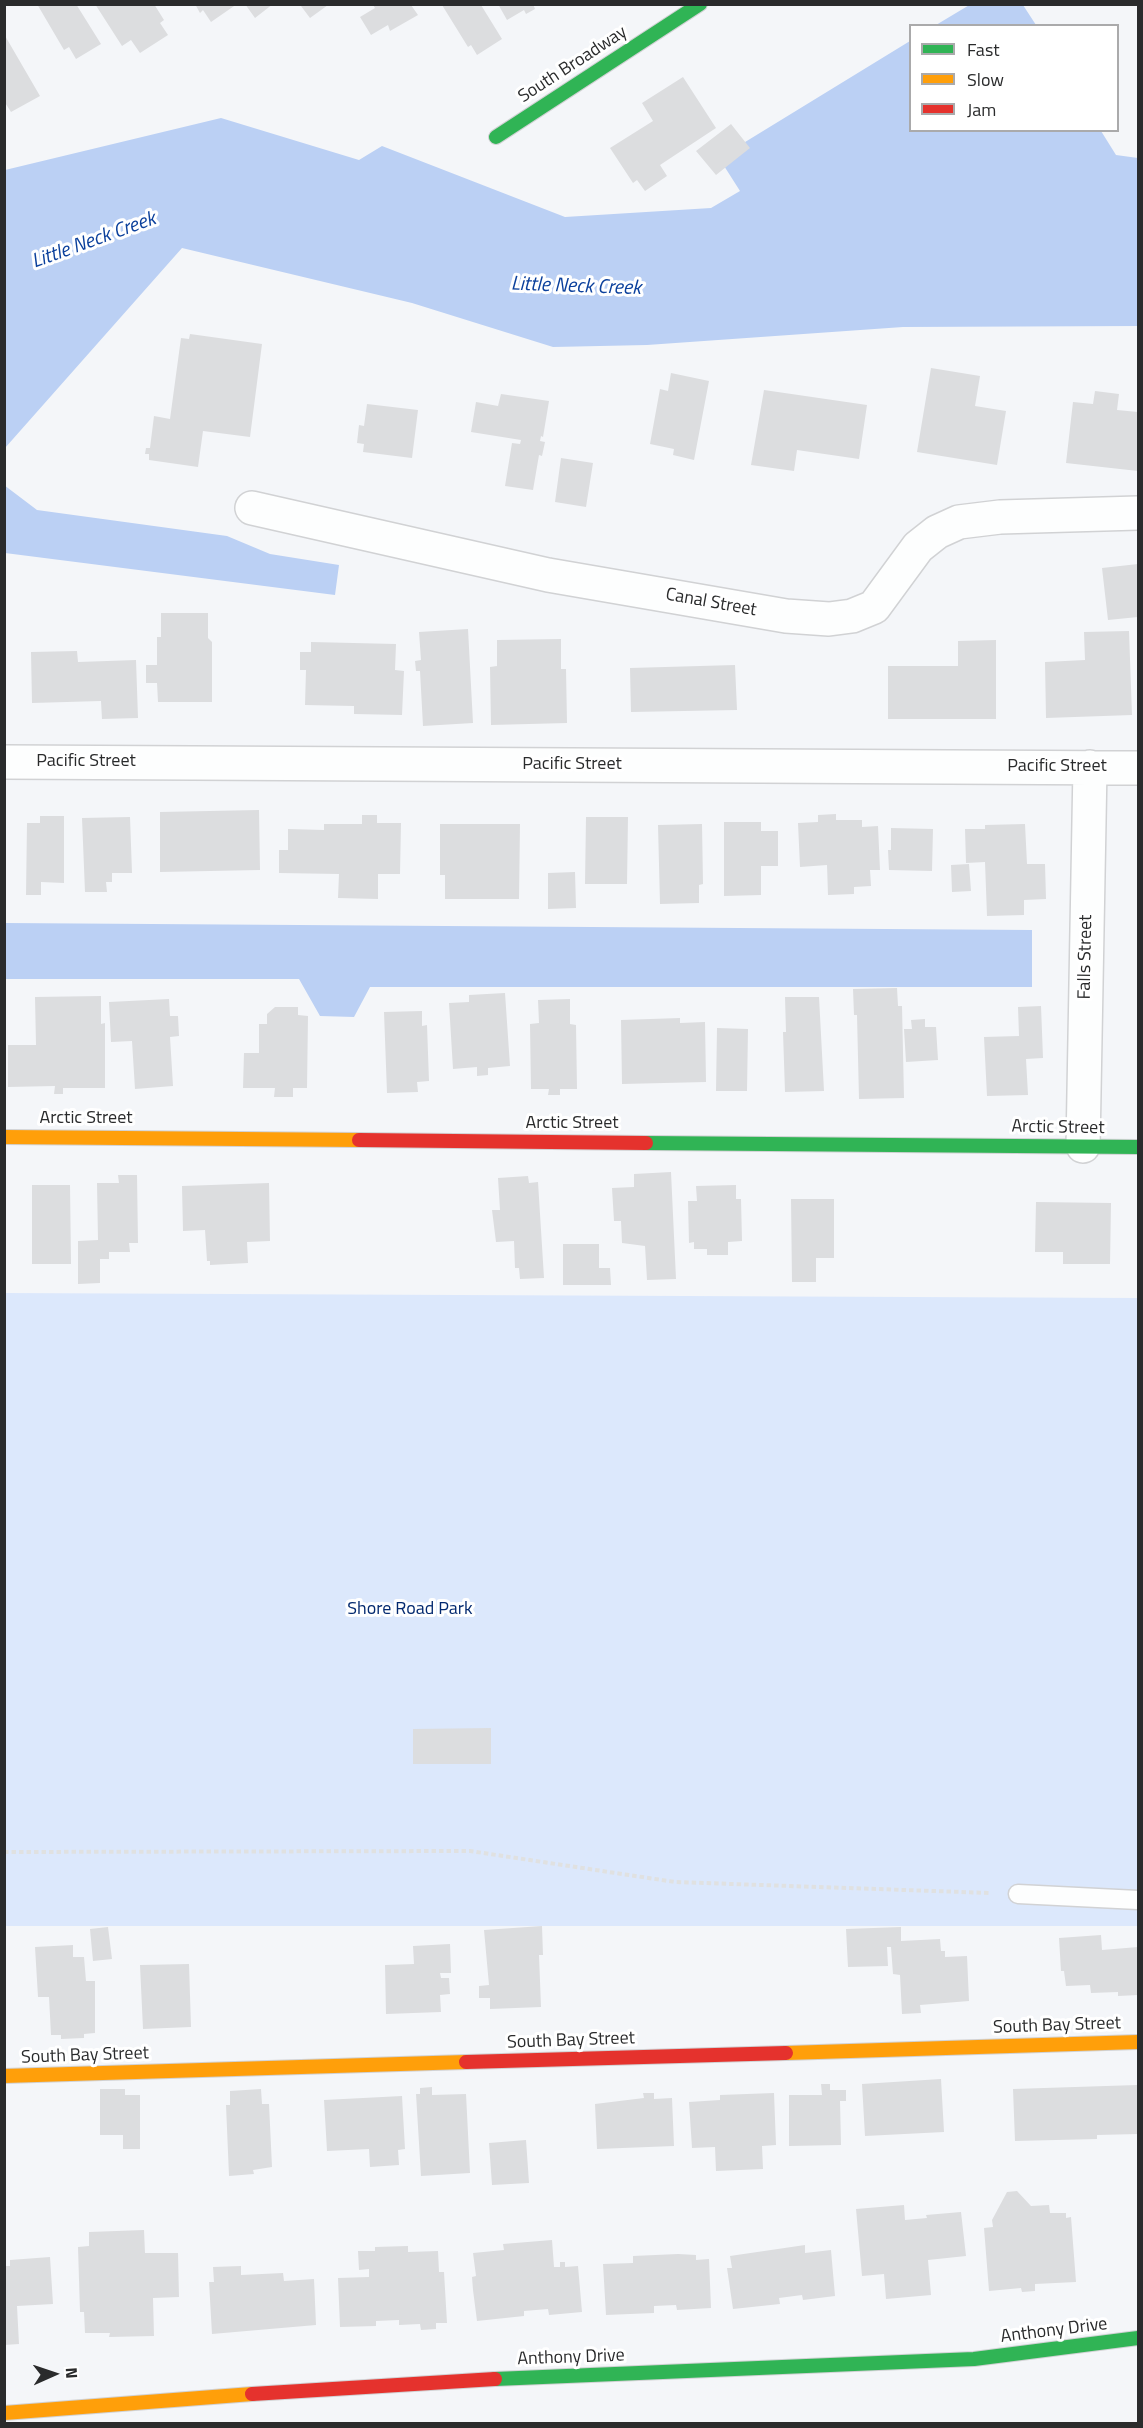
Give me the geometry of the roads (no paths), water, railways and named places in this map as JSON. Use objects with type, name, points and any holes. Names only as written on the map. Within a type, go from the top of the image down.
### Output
[{"type":"street","name":"South Broadway","points":[[496,137],[700,4]]},
{"type":"street","name":"Canal Street","points":[[252,508],[548,575],[786,616],[829,619],[852,616],[874,607],[918,547],[937,532],[959,522],[1000,517],[1138,513]]},
{"type":"street","name":"Pacific Street","points":[[4,762],[1138,768]]},
{"type":"street","name":"Falls Street","points":[[1083,1146],[1090,767]]},
{"type":"street","name":"Arctic Street","points":[[4,1137],[1138,1147]]},
{"type":"street","name":"South Bay Street","points":[[4,2076],[1138,2042]]},
{"type":"street","name":"Anthony Drive","points":[[4,2413],[400,2383],[974,2359],[1138,2338]]},
{"type":"lane","points":[[1018,1894],[1138,1900]]},
{"type":"water","points":[[971,4],[1023,5],[1035,24],[938,24]]},
{"type":"water","name":"Little Neck Creek","points":[[909,42],[909,132],[1102,132],[1116,155],[1138,158],[1138,326],[903,327],[647,345],[553,347],[412,303],[182,248],[5,448],[5,170],[221,118],[359,160],[382,146],[565,217],[711,208],[740,191],[719,158]]},
{"type":"water","points":[[4,485],[37,510],[227,536],[270,554],[339,565],[335,595],[5,553]]},
{"type":"water","points":[[5,923],[1032,930],[1032,987],[370,987],[354,1017],[320,1016],[299,979],[5,979]]},
{"type":"park label","name":"Shore Road Park","points":[[410,1610]]}]
